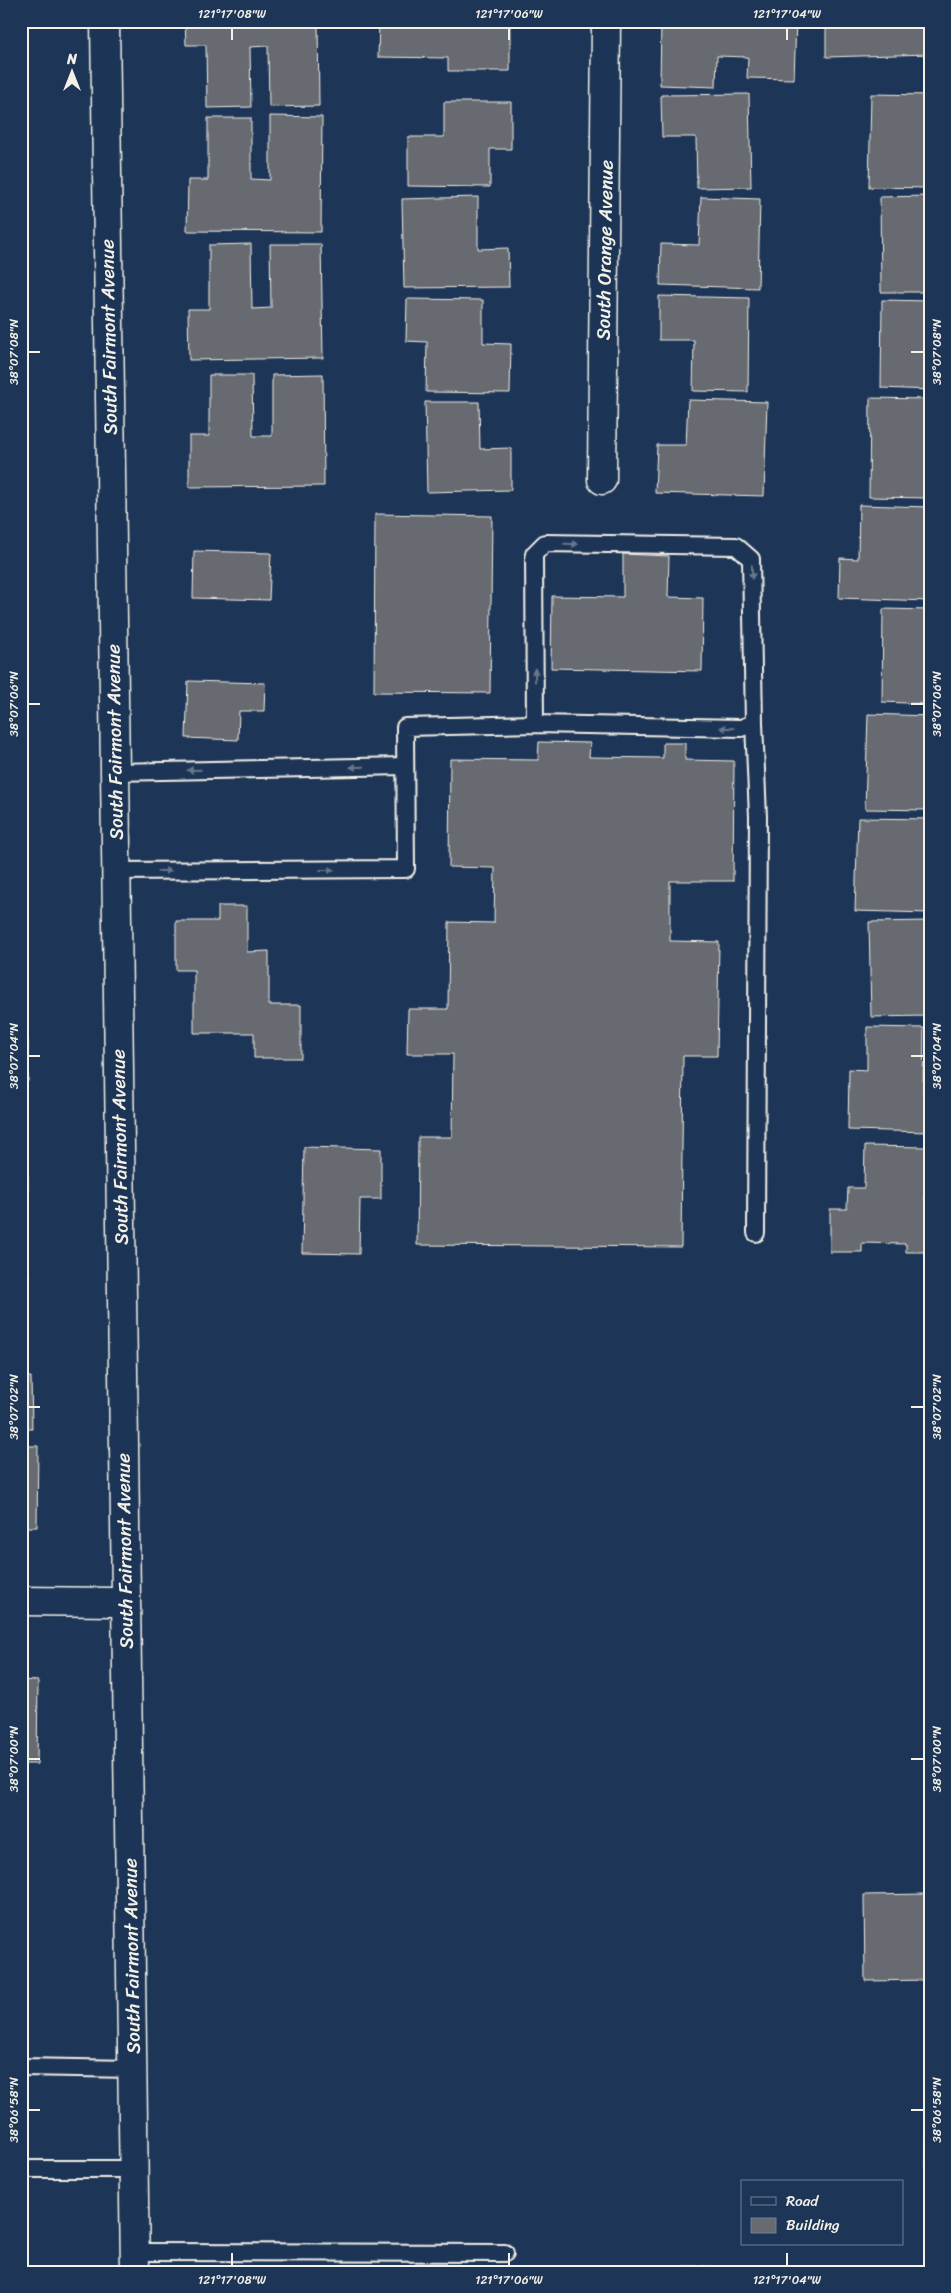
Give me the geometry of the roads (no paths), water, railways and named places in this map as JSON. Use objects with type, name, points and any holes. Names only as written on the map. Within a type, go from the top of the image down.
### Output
[{"type":"street","name":"South Fairmont Avenue","points":[[105,21],[135,2262]]},
{"type":"street","name":"South Orange Avenue","points":[[602,480],[606,21]]},
{"type":"street","points":[[21,1601],[115,1602],[125,1600]]},
{"type":"lane","points":[[535,724],[534,554],[545,544],[736,546],[751,559],[758,817],[756,1233]]},
{"type":"lane","points":[[115,871],[406,869],[405,727],[535,724],[741,728],[754,723]]},
{"type":"lane","points":[[114,772],[405,766]]},
{"type":"lane","points":[[21,2067],[132,2069]]},
{"type":"lane","points":[[21,2169],[134,2169]]},
{"type":"lane","points":[[135,2262],[505,2253]]}]
